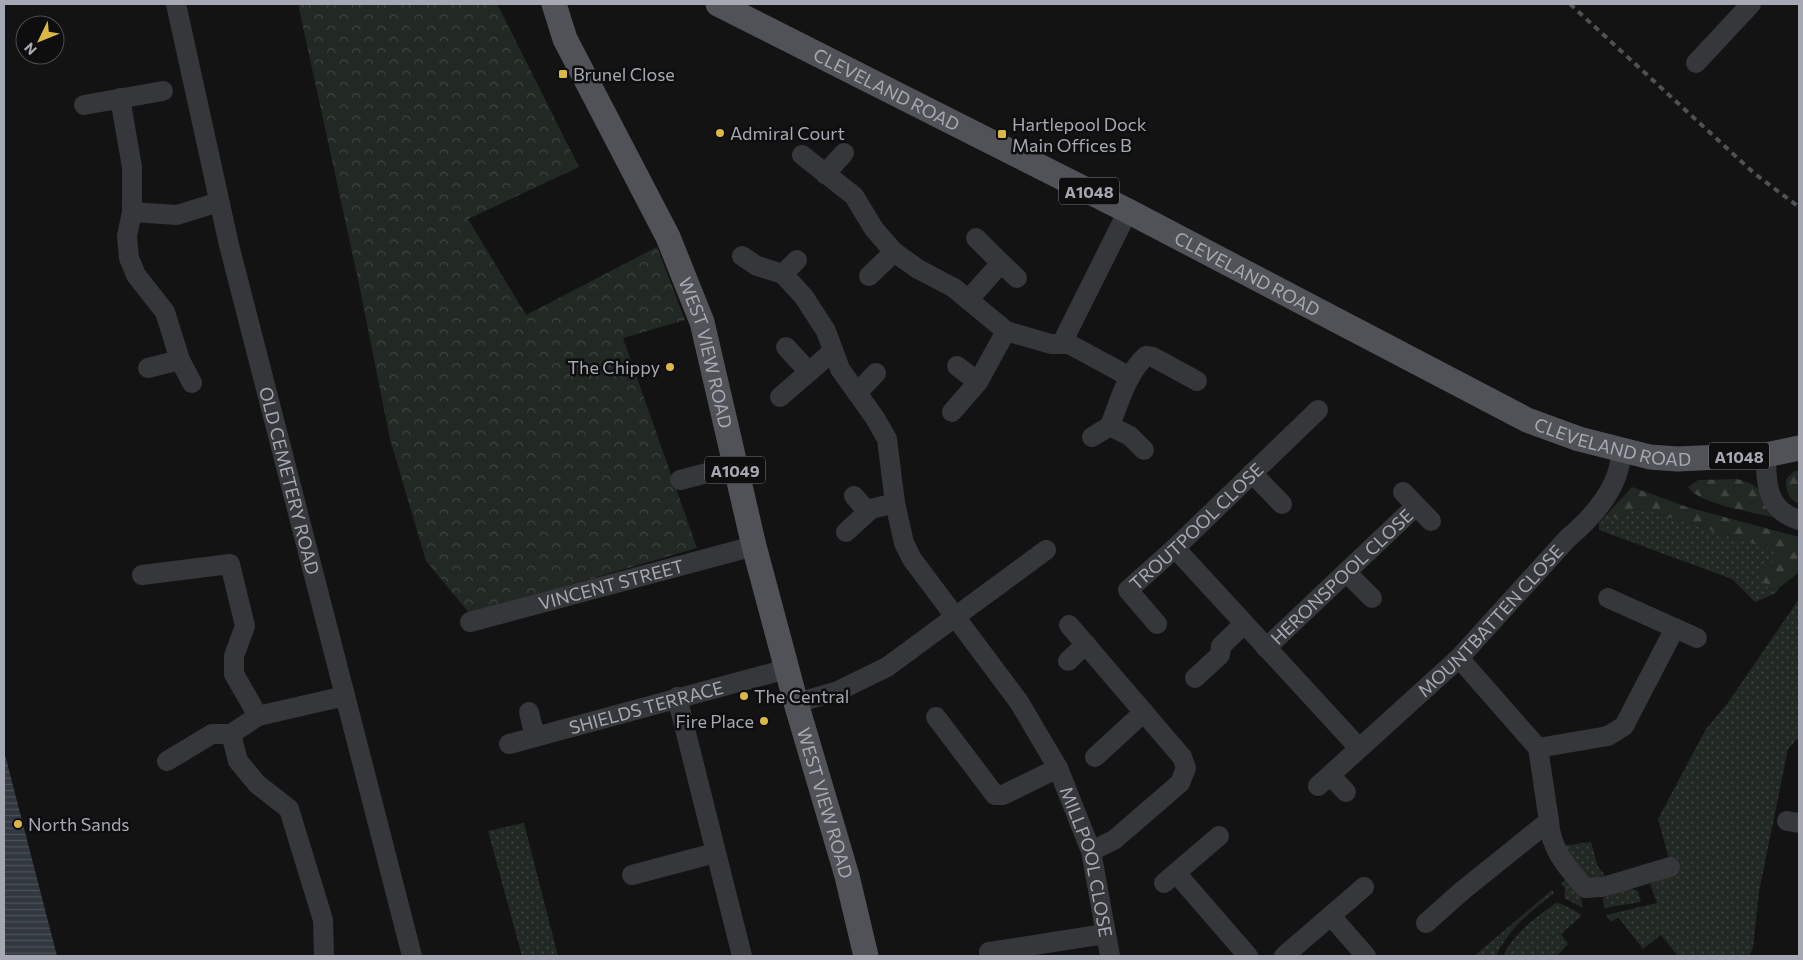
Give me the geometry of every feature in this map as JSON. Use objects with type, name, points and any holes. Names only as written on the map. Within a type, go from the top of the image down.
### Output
[{"type":"main road","name":"WEST VIEW ROAD","points":[[554,4],[565,40],[668,237],[702,322],[754,546],[796,703],[847,876],[866,956]]},
{"type":"main road","name":"CLEVELAND ROAD","points":[[718,4],[1128,211],[1527,420],[1579,439],[1650,457],[1677,459],[1766,455],[1799,448]]},
{"type":"street","name":"OLD CEMETERY ROAD","points":[[176,4],[219,202],[412,956]]},
{"type":"street","points":[[1696,63],[1751,4]]},
{"type":"street","points":[[84,105],[163,91]]},
{"type":"street","points":[[120,98],[132,167],[132,212],[127,247],[132,266],[165,312],[180,360],[192,383]]},
{"type":"street","points":[[825,174],[844,153]]},
{"type":"street","points":[[802,154],[854,196],[874,229],[894,252],[918,270],[954,288],[1006,331],[1051,344],[1069,344],[1130,376]]},
{"type":"street","points":[[132,212],[177,215],[219,202]]},
{"type":"street","points":[[1062,343],[1128,211]]},
{"type":"street","points":[[976,238],[1017,278]]},
{"type":"street","points":[[868,276],[894,252]]},
{"type":"street","points":[[742,256],[757,266],[783,274],[804,297],[826,331],[832,352],[840,369],[887,439],[895,502],[904,543],[912,559],[954,618]]},
{"type":"street","points":[[783,274],[797,260]]},
{"type":"street","points":[[969,299],[1002,263]]},
{"type":"street","points":[[952,412],[978,382],[1006,331]]},
{"type":"street","points":[[786,347],[809,372]]},
{"type":"street","points":[[780,397],[832,352]]},
{"type":"street","points":[[1092,437],[1110,426],[1130,376],[1146,356],[1153,357],[1197,381]]},
{"type":"street","points":[[148,368],[180,360]]},
{"type":"street","points":[[957,366],[978,382]]},
{"type":"street","points":[[857,393],[876,373]]},
{"type":"street","name":"TROUTPOOL CLOSE","points":[[1157,624],[1128,590],[1175,548],[1252,473],[1302,438],[1318,410]]},
{"type":"street","points":[[1110,426],[1130,436],[1144,450]]},
{"type":"street","name":"MOUNTBATTEN CLOSE","points":[[1346,792],[1324,780],[1459,658],[1608,496],[1622,462],[1621,449]]},
{"type":"street","points":[[1766,455],[1766,479],[1777,508],[1788,516],[1799,520]]},
{"type":"street","points":[[680,480],[734,466]]},
{"type":"street","points":[[1252,473],[1282,504]]},
{"type":"street","points":[[854,496],[868,512]]},
{"type":"street","name":"HERONSPOOL CLOSE","points":[[1266,648],[1346,572],[1409,499],[1430,521]]},
{"type":"street","points":[[846,532],[868,512],[878,506],[895,502]]},
{"type":"street","name":"VINCENT STREET","points":[[470,622],[754,546]]},
{"type":"street","points":[[1175,548],[1358,748]]},
{"type":"street","points":[[796,703],[838,691],[887,667],[1046,550]]},
{"type":"street","points":[[142,576],[230,564],[245,626],[234,656],[234,674],[258,716]]},
{"type":"street","points":[[1346,572],[1372,598]]},
{"type":"street","points":[[1608,598],[1697,638]]},
{"type":"street","name":"MILLPOOL CLOSE","points":[[954,618],[1019,702],[1058,768],[1091,851],[1110,956]]},
{"type":"street","points":[[1195,678],[1220,656],[1222,646],[1244,624]]},
{"type":"street","points":[[1069,625],[1182,757],[1186,768],[1185,775],[1180,783],[1114,840],[1091,851]]},
{"type":"street","points":[[1538,748],[1608,736],[1624,726],[1675,628]]},
{"type":"street","points":[[1068,661],[1086,644]]},
{"type":"street","points":[[1459,658],[1538,748],[1552,842],[1585,888],[1643,884],[1670,867]]},
{"type":"street","name":"SHIELDS TERRACE","points":[[509,744],[677,697],[787,669]]},
{"type":"street","points":[[167,761],[212,734],[231,734],[258,716],[345,696]]},
{"type":"street","points":[[677,697],[742,956]]},
{"type":"street","points":[[529,712],[535,736]]},
{"type":"street","points":[[1095,757],[1144,712]]},
{"type":"street","name":"MILLPOOL CLOSE","points":[[936,717],[995,795],[1003,795],[1058,768]]},
{"type":"street","points":[[231,734],[238,761],[257,784],[289,809],[323,920],[324,956]]},
{"type":"street","points":[[1426,923],[1456,884],[1549,821]]},
{"type":"street","points":[[1219,836],[1170,878],[1248,956]]},
{"type":"street","points":[[632,874],[715,853]]},
{"type":"street","points":[[1284,956],[1364,887]]},
{"type":"street","points":[[1331,916],[1366,956]]},
{"type":"street","points":[[989,952],[1028,951],[1105,934]]},
{"type":"green space","points":[[298,4],[497,4],[579,167],[468,219],[526,315],[657,247],[685,320],[623,338],[697,548],[470,614],[426,561],[390,439],[359,284]]},
{"type":"green space","points":[[1799,470],[1799,504],[1792,500],[1788,494],[1786,479],[1793,472]]},
{"type":"green space","points":[[1737,479],[1752,485],[1762,493],[1775,518],[1714,503],[1693,493],[1688,487],[1698,480]]},
{"type":"green space","points":[[1632,487],[1687,507],[1799,537],[1799,572],[1779,588],[1769,589],[1761,578],[1762,570],[1773,562],[1774,550],[1643,509],[1630,511],[1618,520],[1608,513]]},
{"type":"green space","points":[[1643,509],[1775,550],[1773,563],[1762,570],[1769,589],[1779,588],[1776,593],[1755,602],[1732,579],[1599,530],[1599,522],[1608,513],[1618,520],[1630,511]]},
{"type":"green space","points":[[1799,599],[1799,737],[1788,749],[1759,892],[1753,948],[1749,956],[1678,956],[1661,935],[1643,949],[1618,917],[1611,922],[1606,915],[1657,903],[1650,884],[1673,873],[1658,819],[1706,729],[1727,704]]},
{"type":"green space","points":[[524,823],[558,956],[522,956],[488,831]]},
{"type":"green space","points":[[1591,842],[1598,867],[1605,875],[1600,879],[1590,881],[1560,846]]},
{"type":"green space","points":[[1567,878],[1581,899],[1583,908],[1564,898],[1565,888],[1561,884]]},
{"type":"green space","points":[[1630,888],[1638,891],[1641,902],[1604,908],[1603,898]]},
{"type":"green space","points":[[1552,890],[1554,893],[1529,914],[1507,937],[1496,956],[1474,956]]},
{"type":"green space","points":[[1556,903],[1562,904],[1582,915],[1561,934],[1568,944],[1557,956],[1503,956],[1513,940],[1533,920]]},
{"type":"shaded area","name":"North Sands","points":[[4,751],[57,956],[4,956]]},
{"type":"railway","points":[[1570,4],[1755,174],[1799,207]]},
{"type":"place","name":"Brunel Close","points":[[563,74]]},
{"type":"place","name":"Admiral Court","points":[[720,133]]},
{"type":"place","name":"Hartlepool Dock Main Offices B","points":[[1002,134]]},
{"type":"place","name":"The Chippy","points":[[670,367]]},
{"type":"place","name":"The Central","points":[[744,696]]},
{"type":"place","name":"Fire Place","points":[[764,721]]},
{"type":"place","name":"North Sands","points":[[18,824]]}]
